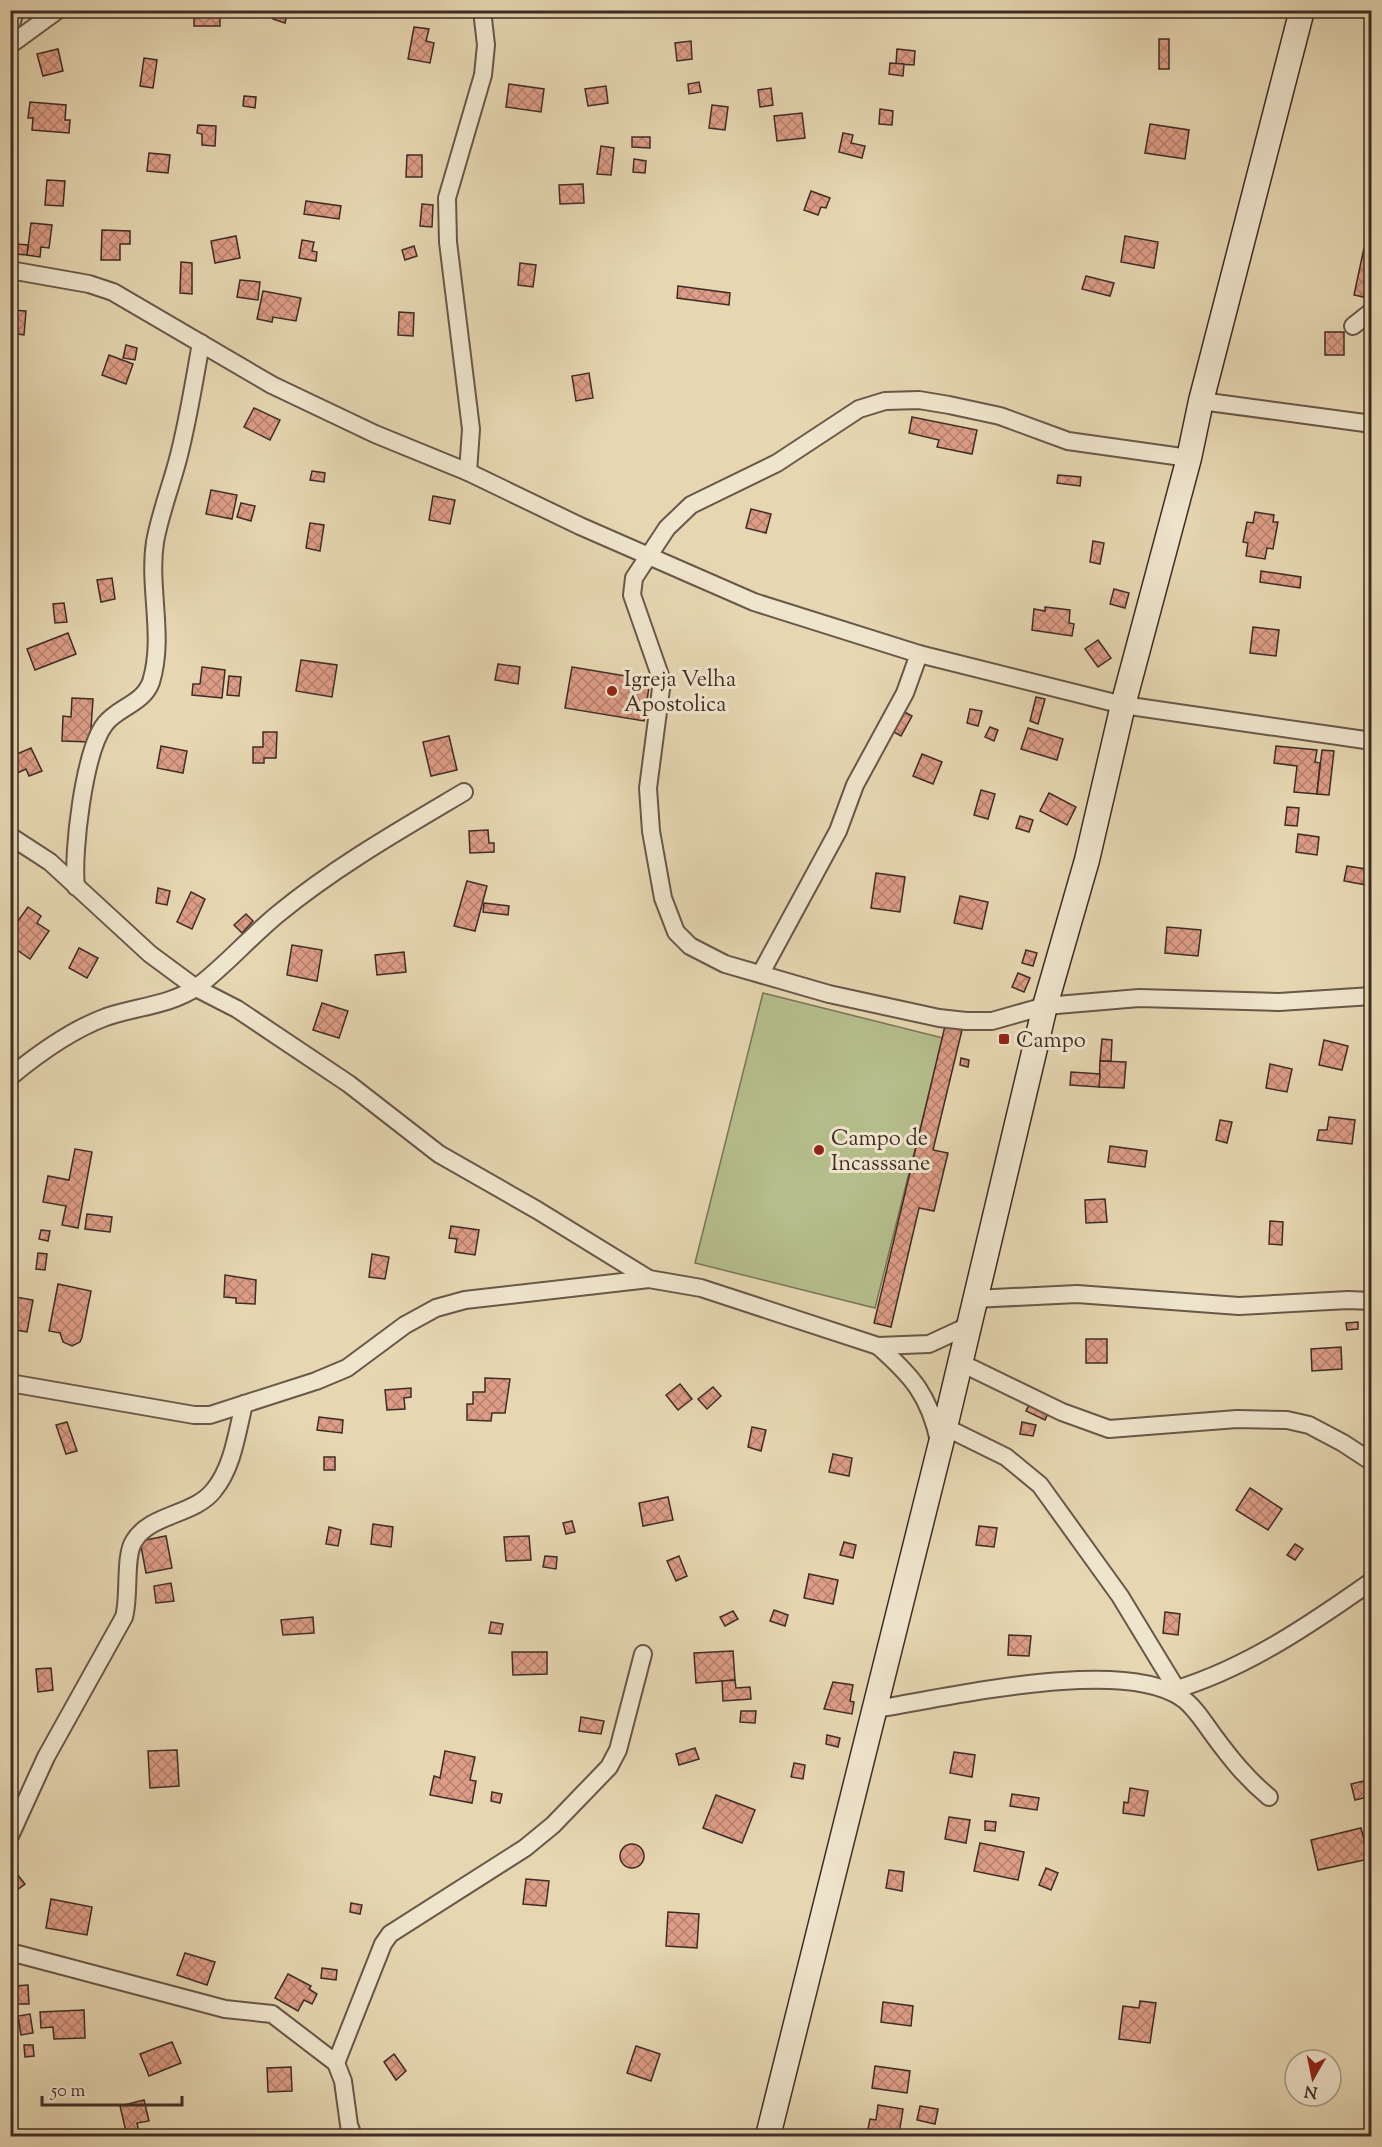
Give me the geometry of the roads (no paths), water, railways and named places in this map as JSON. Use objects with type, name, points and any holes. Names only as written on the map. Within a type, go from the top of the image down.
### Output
[{"type":"street","points":[[10,29],[15,10]]},
{"type":"street","points":[[10,45],[58,10]]},
{"type":"street","points":[[468,472],[471,429],[448,242],[447,198],[483,75],[486,45],[482,10]]},
{"type":"street","points":[[768,2136],[943,1436],[1045,1006],[1087,860],[1123,705],[1189,458],[1201,401],[1302,10]]},
{"type":"street","points":[[10,270],[89,284],[113,292],[272,385],[313,405],[375,434],[468,472],[580,526],[754,602],[919,654],[1123,705],[1371,741]]},
{"type":"street","points":[[1353,326],[1371,311]]},
{"type":"street","points":[[76,887],[73,864],[75,837],[96,741],[105,724],[146,694],[151,681],[156,637],[155,542],[178,458],[201,343]]},
{"type":"street","points":[[1189,458],[1068,441],[1000,416],[949,405],[919,400],[885,401],[859,409],[777,463],[691,505],[667,528],[634,578],[632,595],[662,681],[648,788],[651,831],[663,898],[676,932],[690,946],[725,964],[829,994],[939,1018],[992,1021],[1045,1006],[1139,998],[1279,1002],[1371,996]]},
{"type":"street","points":[[1201,401],[1371,424]]},
{"type":"street","points":[[761,973],[838,831],[855,786],[905,693],[919,654]]},
{"type":"street","points":[[10,1077],[33,1058],[79,1029],[107,1017],[154,1005],[195,988],[271,920],[320,883],[392,834],[464,792]]},
{"type":"street","points":[[10,836],[50,862],[150,954],[195,988],[237,1009],[349,1084],[439,1154],[537,1210],[649,1279]]},
{"type":"street","points":[[10,1383],[194,1415],[210,1415],[347,1368],[405,1324],[436,1308],[465,1300],[649,1279],[701,1288],[878,1346],[929,1344],[968,1326]]},
{"type":"street","points":[[974,1299],[1077,1294],[1239,1306],[1348,1300],[1371,1301]]},
{"type":"street","points":[[878,1346],[917,1385],[933,1412],[943,1436],[1006,1457],[1040,1485],[1120,1596],[1180,1693],[1246,1779],[1269,1797]]},
{"type":"street","points":[[959,1362],[1062,1412],[1109,1429],[1237,1419],[1287,1420],[1309,1425],[1343,1443],[1371,1462]]},
{"type":"street","points":[[10,1836],[46,1757],[124,1617],[129,1600],[128,1572],[133,1542],[146,1528],[200,1503],[214,1491],[228,1465],[244,1404]]},
{"type":"street","points":[[875,1709],[1067,1680],[1124,1681],[1180,1693],[1274,1645],[1371,1581]]},
{"type":"street","points":[[336,2063],[383,1944],[390,1934],[525,1848],[553,1825],[609,1767],[618,1750],[643,1654]]},
{"type":"street","points":[[10,1952],[225,2009],[272,2014],[336,2063],[343,2081],[353,2136]]},
{"type":"place","name":"Igreja Velha Apostolica","points":[[612,691]]},
{"type":"place","name":"Campo","points":[[1004,1039]]},
{"type":"place","name":"Campo de Incasssane","points":[[819,1150]]}]
